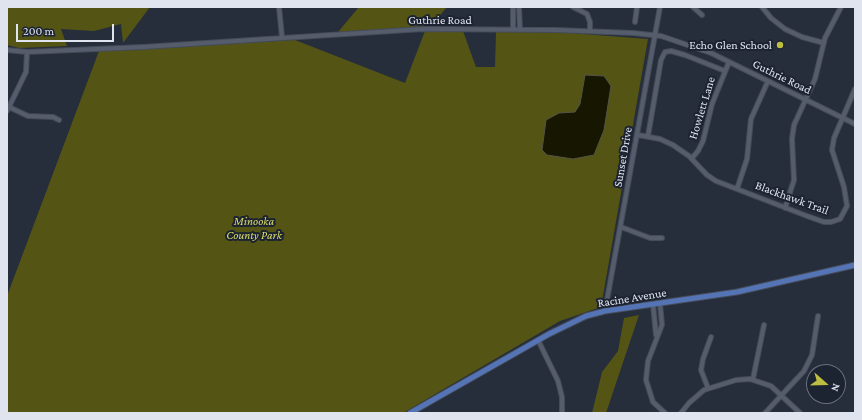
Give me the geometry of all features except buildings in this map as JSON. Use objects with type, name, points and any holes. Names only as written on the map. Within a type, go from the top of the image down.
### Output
[{"type":"main road","name":"Racine Avenue","points":[[410,413],[538,340],[579,320],[605,311],[737,292],[855,265]]},
{"type":"street","points":[[279,7],[282,37]]},
{"type":"street","points":[[513,7],[513,30]]},
{"type":"street","points":[[519,7],[520,30]]},
{"type":"street","points":[[573,7],[583,10],[588,15],[590,31]]},
{"type":"street","points":[[635,22],[637,7]]},
{"type":"street","name":"Sunset Drive","points":[[605,311],[660,7]]},
{"type":"street","points":[[693,7],[702,15]]},
{"type":"street","points":[[762,7],[771,18],[785,29],[802,37],[824,43]]},
{"type":"street","points":[[785,208],[794,180],[792,132],[815,79],[824,43],[834,17],[841,7]]},
{"type":"street","points":[[513,13],[519,13]]},
{"type":"street","name":"Guthrie Road","points":[[7,50],[27,52],[150,46],[437,29],[590,31],[655,35],[694,47],[729,62],[855,124]]},
{"type":"street","points":[[648,136],[661,60],[665,52],[671,51],[685,55],[725,71]]},
{"type":"street","points":[[7,111],[26,72],[27,52]]},
{"type":"street","name":"Howlett Lane","points":[[692,158],[704,141],[712,104],[729,62]]},
{"type":"street","points":[[737,189],[747,160],[751,119],[768,81]]},
{"type":"street","name":"Blackhawk Trail","points":[[638,135],[666,141],[692,158],[712,178],[785,208],[828,223],[840,218],[844,214],[847,206],[846,194],[832,150],[834,138],[844,118],[855,89]]},
{"type":"street","points":[[9,106],[28,116],[53,117],[59,120]]},
{"type":"street","points":[[621,227],[650,238],[662,238]]},
{"type":"street","points":[[660,303],[662,322],[648,361],[646,380],[654,402],[665,413]]},
{"type":"street","points":[[653,304],[656,337]]},
{"type":"street","points":[[765,413],[804,371],[815,344],[818,316]]},
{"type":"street","points":[[753,379],[764,325]]},
{"type":"street","points":[[708,388],[701,370],[703,359],[711,337]]},
{"type":"street","points":[[538,340],[558,381],[562,398],[562,413]]},
{"type":"street","points":[[681,413],[697,395],[708,388],[736,380],[753,379],[768,384],[782,395],[800,413]]},
{"type":"green space","points":[[7,7],[150,7],[123,43],[121,24],[94,31],[61,29],[67,46],[19,48],[7,45]]},
{"type":"green space","points":[[359,7],[447,7],[435,21],[426,27],[338,32]]},
{"type":"green space","name":"Minooka County Park","points":[[425,31],[463,31],[476,67],[495,67],[496,32],[557,32],[648,39],[601,307],[560,321],[403,413],[7,413],[7,296],[99,51],[295,40],[405,83]]},
{"type":"green space","points":[[639,315],[606,413],[592,413],[602,372],[618,351],[624,318]]},
{"type":"shaded area","points":[[585,75],[604,76],[611,86],[604,130],[594,155],[573,159],[547,155],[542,150],[546,120],[559,113],[575,112],[580,104]]},
{"type":"place","name":"Echo Glen School","points":[[780,45]]}]
